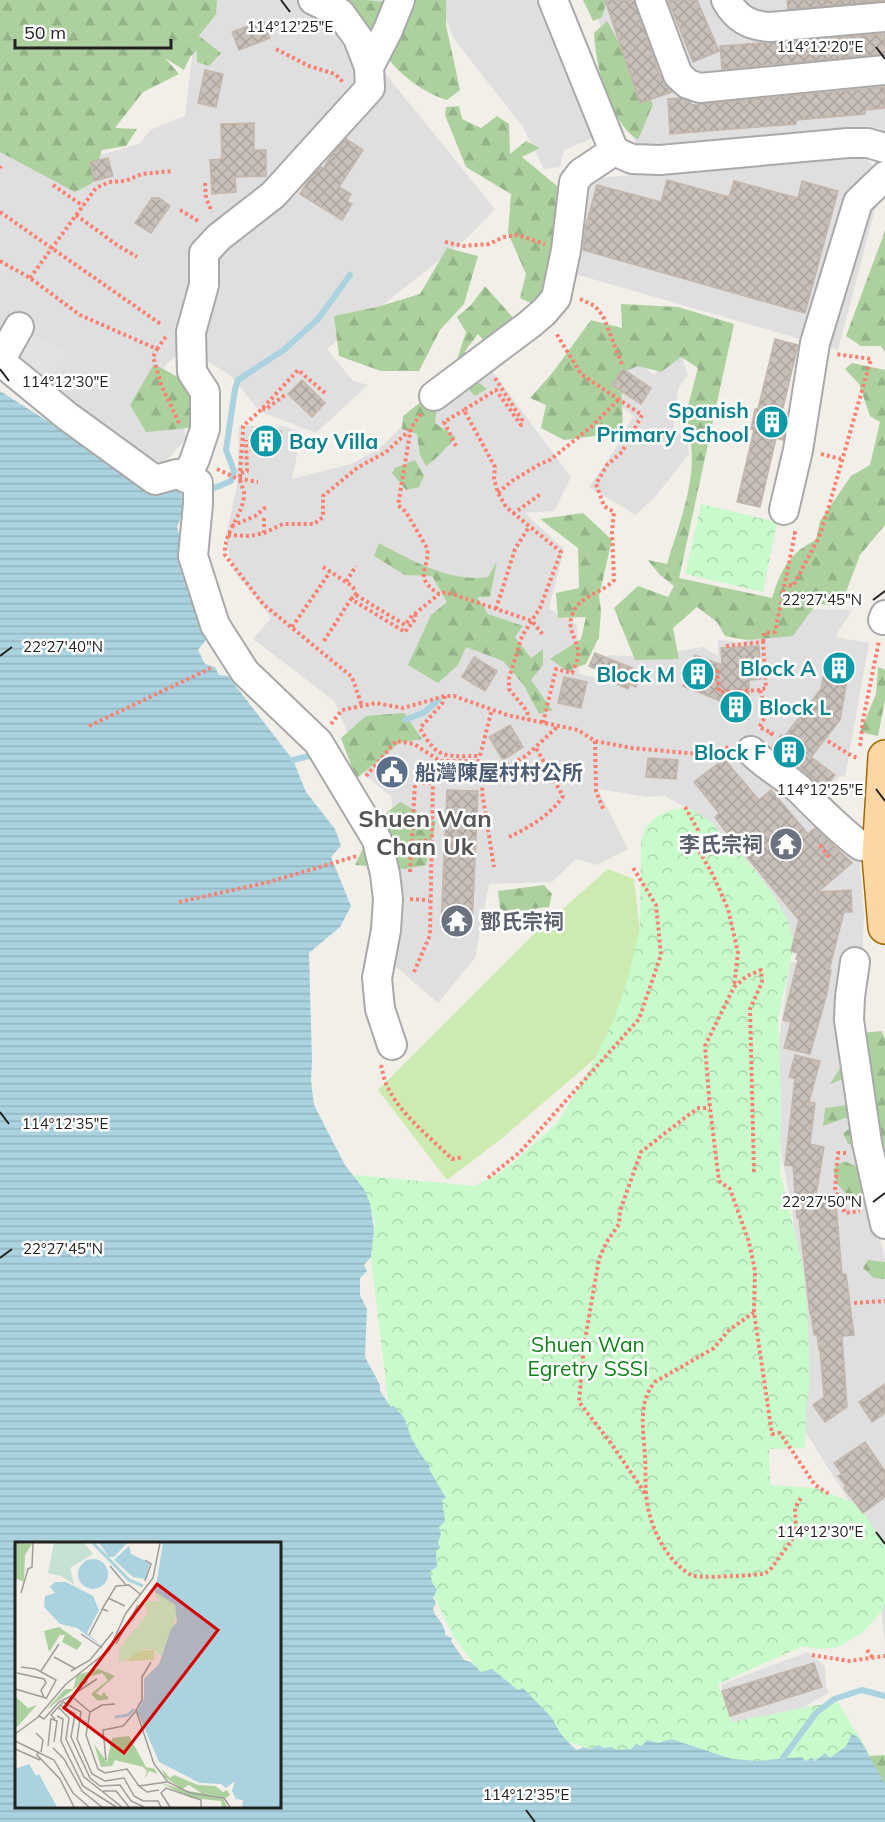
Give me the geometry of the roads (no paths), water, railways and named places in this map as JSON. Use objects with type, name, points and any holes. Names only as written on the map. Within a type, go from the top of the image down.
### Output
[{"type":"main road","points":[[872,758],[875,852],[885,927]]},
{"type":"street","points":[[313,0],[340,13],[358,38],[369,67],[370,88],[273,195],[219,237],[204,254],[204,285],[191,332],[192,372],[205,392],[205,429],[194,483],[193,556],[215,625],[245,672],[318,742],[377,840],[388,899],[386,930],[377,978],[385,1051]]},
{"type":"street","points":[[369,67],[400,0]]},
{"type":"street","points":[[554,0],[614,151],[632,159],[660,160],[848,143],[868,143],[885,148]]},
{"type":"street","points":[[650,0],[678,75],[688,84],[700,88],[885,70]]},
{"type":"street","points":[[726,0],[733,12],[743,21],[756,26],[770,27],[885,17]]},
{"type":"street","points":[[434,396],[550,305],[566,250],[574,182],[581,173],[614,151]]},
{"type":"street","points":[[784,521],[814,351],[858,202],[885,176]]},
{"type":"street","points":[[19,327],[0,361],[67,416],[155,480],[177,474],[194,483]]},
{"type":"street","points":[[753,754],[797,788],[843,832],[875,852]]},
{"type":"street","points":[[855,962],[849,1020],[867,1143],[885,1224]]},
{"type":"water","points":[[0,391],[144,482],[181,491],[183,512],[177,527],[208,637],[198,650],[205,664],[215,667],[219,675],[228,676],[293,760],[306,792],[335,829],[341,846],[331,857],[351,906],[340,927],[309,953],[311,1080],[314,1105],[345,1165],[364,1189],[370,1203],[374,1229],[371,1257],[364,1265],[367,1271],[360,1278],[360,1295],[367,1309],[365,1357],[380,1385],[380,1391],[391,1407],[394,1406],[404,1418],[413,1441],[430,1466],[429,1469],[446,1498],[442,1500],[445,1521],[439,1527],[441,1535],[438,1542],[440,1548],[436,1551],[437,1567],[430,1571],[432,1582],[437,1590],[433,1598],[436,1603],[433,1609],[444,1627],[445,1635],[452,1638],[451,1641],[464,1660],[471,1662],[481,1672],[492,1669],[518,1690],[523,1688],[553,1719],[563,1736],[577,1750],[583,1747],[590,1749],[599,1745],[616,1750],[631,1749],[636,1744],[642,1746],[647,1740],[658,1743],[671,1739],[732,1759],[757,1761],[802,1757],[805,1761],[812,1758],[815,1761],[825,1753],[830,1758],[846,1746],[852,1734],[859,1738],[885,1784],[885,1822],[0,1822]]},
{"type":"waterway","points":[[205,492],[231,481],[234,471],[226,450],[238,380],[285,349],[318,319],[350,275]]},
{"type":"waterway","points":[[405,720],[425,712],[438,700]]},
{"type":"waterway","points":[[293,760],[313,755]]},
{"type":"waterway","points":[[783,1758],[816,1713],[834,1699],[862,1690],[885,1696]]},
{"type":"place","name":"Spanish Primary School","points":[[772,422]]},
{"type":"place","name":"Bay Villa","points":[[266,441]]},
{"type":"place","name":"Block A","points":[[839,668]]},
{"type":"place","name":"Block M","points":[[698,674]]},
{"type":"place","name":"Block L","points":[[736,707]]},
{"type":"place","name":"Block F","points":[[789,752]]},
{"type":"place","name":"船灣陳屋村村公所","points":[[392,772]]},
{"type":"place","name":"李氏宗祠","points":[[786,844]]},
{"type":"place","name":"鄧氏宗祠","points":[[457,921]]},
{"type":"district","name":"Shuen Wan Chan Uk","points":[[425,832]]},
{"type":"park label","name":"Shuen Wan Egretry SSSI","points":[[588,1356]]}]
